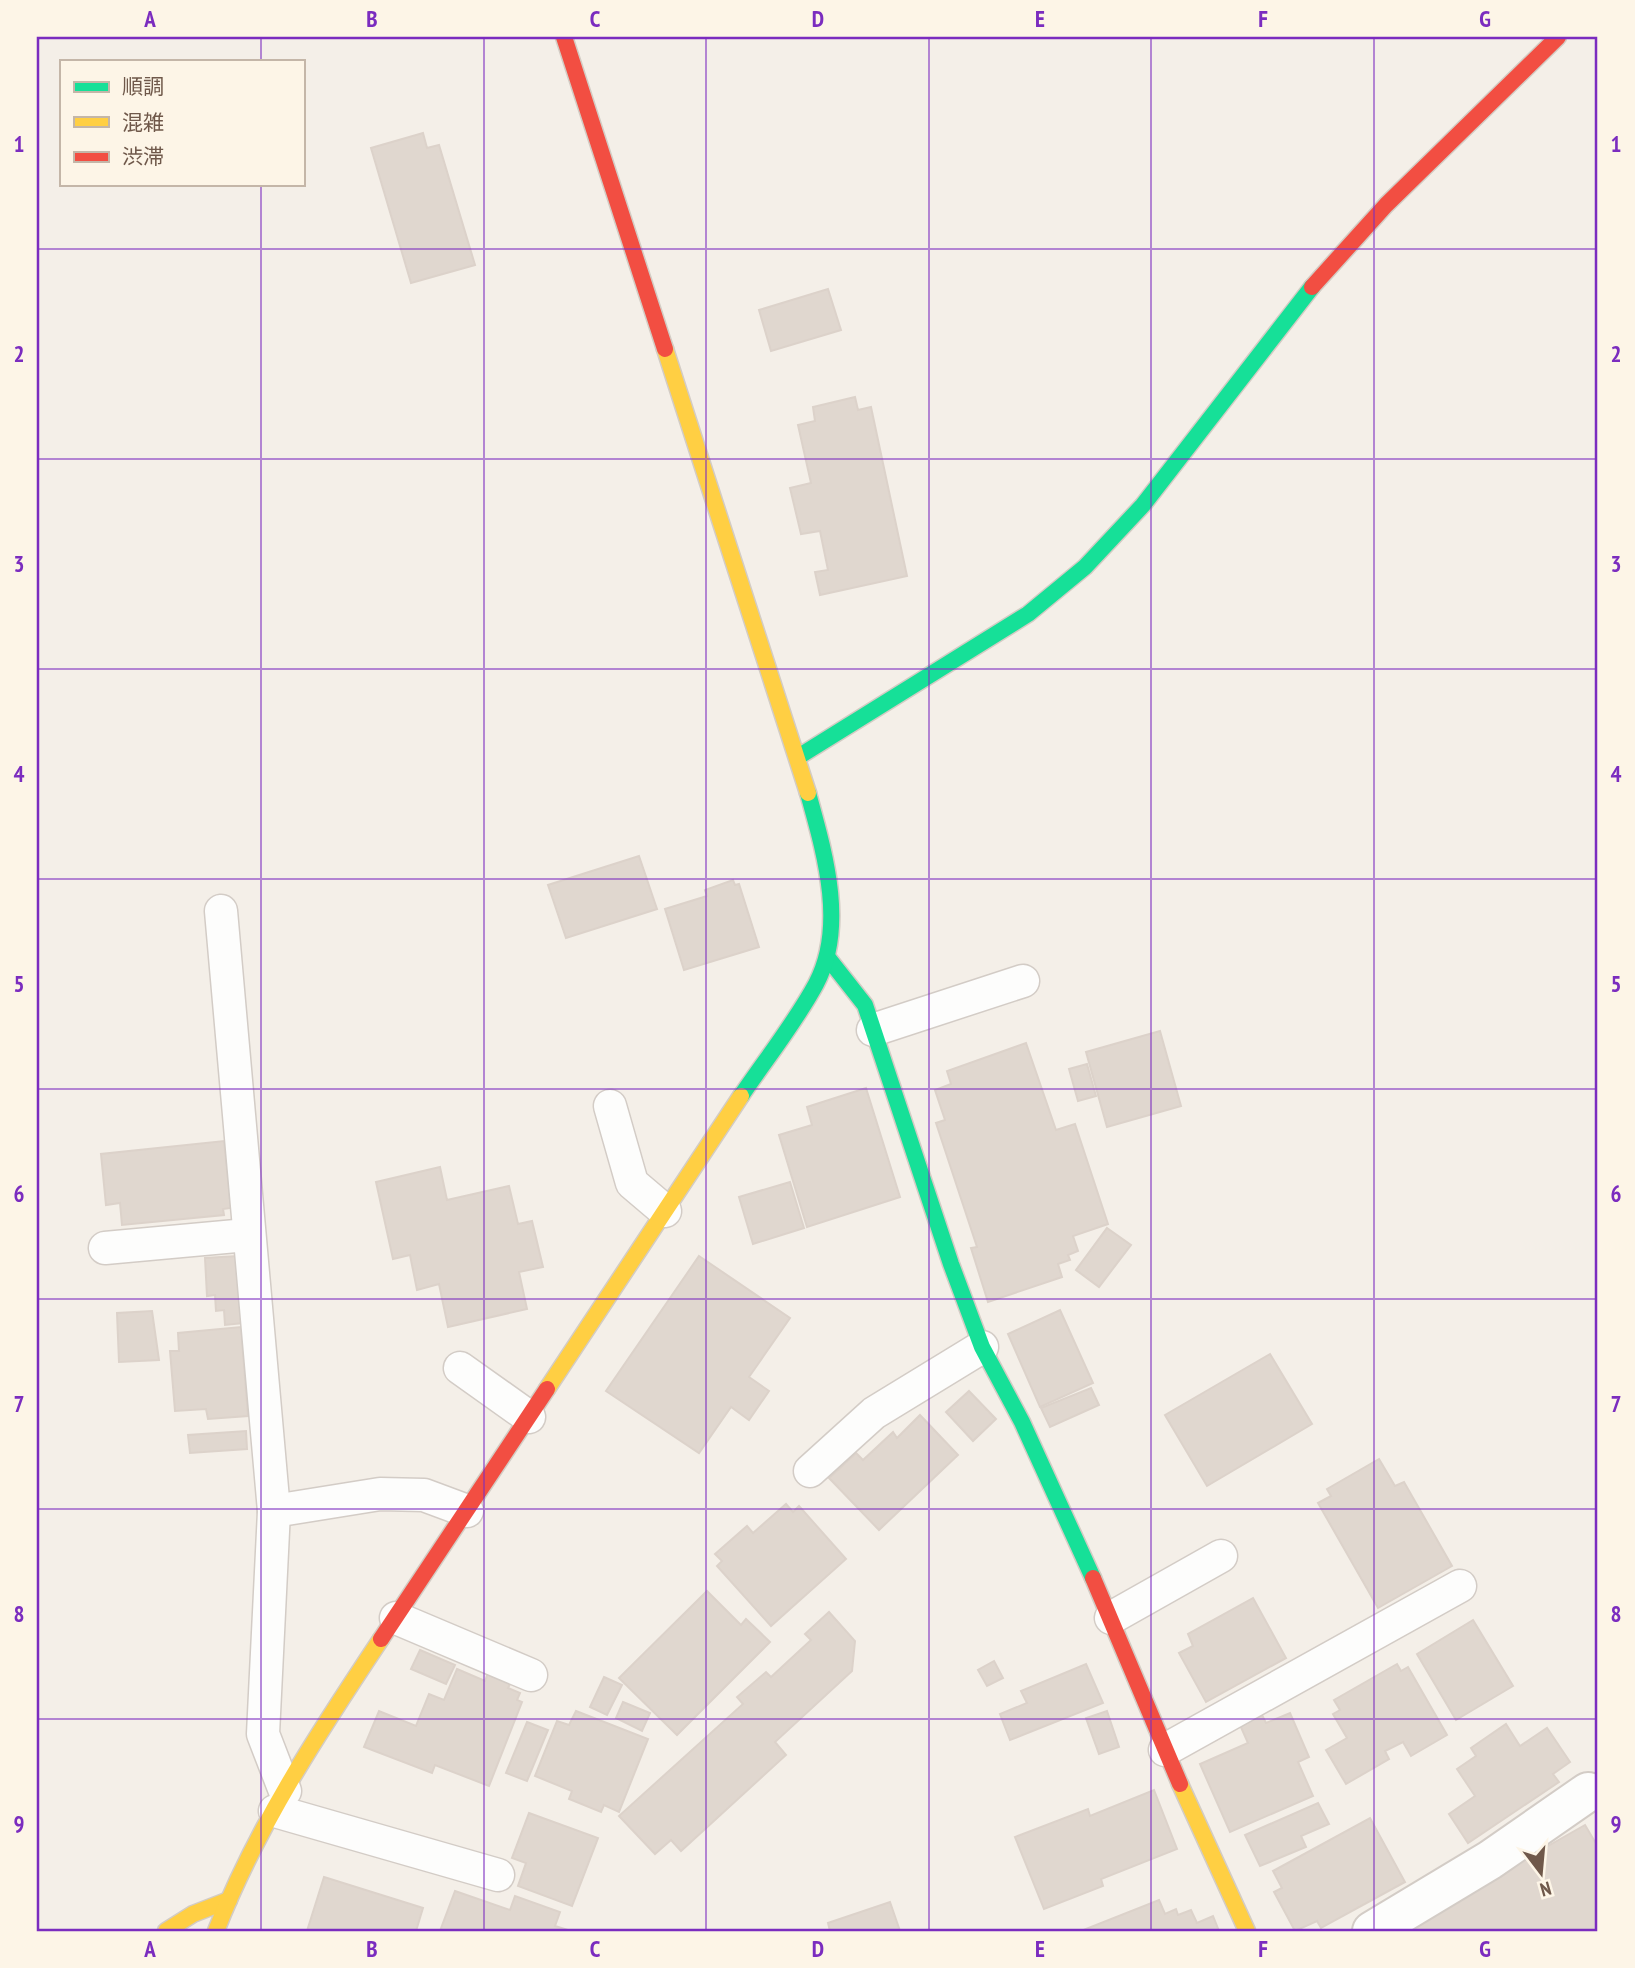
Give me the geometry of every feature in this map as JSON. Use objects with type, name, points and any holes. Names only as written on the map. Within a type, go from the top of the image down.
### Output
[{"type":"street","points":[[216,1931],[237,1878],[311,1745],[817,982],[828,958],[831,906],[823,856],[798,757],[564,37]]},
{"type":"street","points":[[798,757],[1028,614],[1085,567],[1143,505],[1296,305],[1386,205],[1558,37]]},
{"type":"street","points":[[828,958],[865,1005],[951,1264],[982,1347],[1022,1422],[1111,1618],[1165,1750],[1247,1931]]},
{"type":"street","points":[[1372,1931],[1490,1860],[1588,1792]]},
{"type":"street","points":[[166,1931],[193,1914],[229,1900]]},
{"type":"lane","points":[[221,911],[247,1235],[274,1511],[263,1734],[280,1801],[498,1875]]},
{"type":"lane","points":[[873,1030],[1023,981]]},
{"type":"lane","points":[[610,1106],[632,1183],[665,1211]]},
{"type":"lane","points":[[106,1248],[247,1235]]},
{"type":"lane","points":[[810,1471],[874,1413],[982,1347]]},
{"type":"lane","points":[[460,1368],[528,1418]]},
{"type":"lane","points":[[274,1511],[380,1494],[424,1495],[467,1511]]},
{"type":"lane","points":[[1111,1618],[1221,1556]]},
{"type":"lane","points":[[1165,1750],[1460,1586]]},
{"type":"lane","points":[[396,1618],[531,1675]]},
{"type":"building","points":[[423,133],[427,148],[439,145],[475,265],[411,283],[371,148]]},
{"type":"building","points":[[828,289],[841,330],[771,351],[759,310]]},
{"type":"building","points":[[855,397],[858,410],[871,407],[907,576],[820,595],[815,572],[828,570],[820,531],[801,534],[790,488],[811,483],[798,425],[815,421],[813,407]]},
{"type":"building","points":[[639,856],[657,909],[566,938],[548,885]]},
{"type":"building","points":[[733,880],[735,885],[739,884],[759,947],[684,970],[665,909],[707,896],[705,890]]},
{"type":"building","points":[[1160,1031],[1181,1106],[1107,1127],[1086,1052]]},
{"type":"building","points":[[1026,1043],[1056,1130],[1075,1124],[1108,1224],[1073,1236],[1078,1251],[1068,1255],[1070,1260],[1058,1264],[1062,1277],[988,1302],[971,1248],[977,1247],[936,1123],[945,1120],[935,1090],[951,1084],[947,1071]]},
{"type":"building","points":[[1087,1064],[1096,1096],[1078,1101],[1069,1069]]},
{"type":"building","points":[[866,1088],[900,1197],[807,1227],[779,1135],[812,1125],[807,1107]]},
{"type":"building","points":[[224,1141],[231,1208],[223,1209],[224,1215],[122,1225],[120,1203],[106,1205],[101,1154]]},
{"type":"building","points":[[440,1167],[447,1200],[509,1186],[518,1224],[532,1221],[543,1267],[519,1272],[527,1309],[448,1327],[439,1284],[417,1290],[410,1255],[393,1259],[376,1182]]},
{"type":"building","points":[[790,1182],[804,1228],[753,1244],[739,1197]]},
{"type":"building","points":[[1107,1228],[1131,1245],[1099,1287],[1076,1270]]},
{"type":"building","points":[[238,1256],[243,1323],[225,1325],[224,1310],[216,1311],[215,1295],[207,1296],[205,1258]]},
{"type":"building","points":[[699,1256],[790,1318],[749,1377],[769,1391],[749,1420],[731,1407],[699,1453],[606,1391]]},
{"type":"building","points":[[1060,1310],[1093,1383],[1040,1407],[1008,1334]]},
{"type":"building","points":[[152,1311],[159,1360],[119,1362],[117,1313]]},
{"type":"building","points":[[241,1327],[248,1416],[208,1419],[206,1409],[175,1411],[170,1351],[179,1351],[178,1333]]},
{"type":"building","points":[[1270,1354],[1312,1424],[1207,1486],[1165,1415]]},
{"type":"building","points":[[1091,1388],[1099,1405],[1050,1427],[1041,1408]]},
{"type":"building","points":[[969,1391],[996,1419],[973,1441],[946,1412]]},
{"type":"building","points":[[920,1415],[958,1455],[879,1530],[829,1478],[856,1453],[863,1460],[893,1432],[897,1438]]},
{"type":"building","points":[[246,1431],[247,1449],[190,1453],[188,1435]]},
{"type":"building","points":[[1379,1459],[1395,1486],[1404,1482],[1452,1566],[1378,1608],[1318,1503],[1331,1496],[1327,1489]]},
{"type":"building","points":[[786,1504],[793,1512],[799,1506],[846,1559],[771,1626],[717,1566],[722,1561],[715,1554],[747,1526],[753,1533]]},
{"type":"building","points":[[707,1591],[741,1625],[746,1619],[770,1642],[677,1735],[619,1678]]},
{"type":"building","points":[[1253,1598],[1286,1658],[1206,1702],[1179,1653],[1193,1646],[1188,1634]]},
{"type":"building","points":[[829,1612],[855,1641],[852,1671],[775,1742],[786,1755],[681,1851],[671,1840],[655,1854],[619,1816],[743,1704],[737,1697],[766,1672],[771,1677],[811,1640],[805,1634]]},
{"type":"building","points":[[1473,1620],[1513,1686],[1456,1720],[1417,1654]]},
{"type":"building","points":[[420,1650],[455,1665],[446,1684],[411,1669]]},
{"type":"building","points":[[994,1661],[1003,1678],[987,1686],[978,1670]]},
{"type":"building","points":[[1086,1664],[1103,1703],[1010,1740],[1000,1714],[1027,1703],[1021,1691]]},
{"type":"building","points":[[1397,1664],[1401,1671],[1408,1667],[1447,1735],[1411,1756],[1403,1742],[1385,1751],[1389,1759],[1346,1784],[1326,1750],[1347,1738],[1333,1714],[1340,1710],[1334,1700]]},
{"type":"building","points":[[457,1669],[485,1681],[488,1673],[511,1682],[508,1688],[520,1693],[517,1700],[522,1702],[489,1786],[435,1765],[432,1773],[364,1747],[379,1711],[416,1726],[429,1694],[444,1700]]},
{"type":"building","points":[[604,1677],[622,1685],[607,1715],[590,1707]]},
{"type":"building","points":[[623,1702],[650,1713],[642,1731],[616,1718]]},
{"type":"building","points":[[576,1711],[648,1739],[619,1812],[604,1805],[601,1812],[569,1799],[572,1791],[535,1776],[557,1721],[569,1725]]},
{"type":"building","points":[[1107,1711],[1119,1747],[1099,1754],[1086,1718]]},
{"type":"building","points":[[1290,1713],[1309,1757],[1298,1762],[1313,1796],[1230,1832],[1200,1764],[1248,1743],[1240,1725],[1262,1715],[1266,1723]]},
{"type":"building","points":[[527,1722],[548,1730],[527,1781],[506,1773]]},
{"type":"building","points":[[1506,1724],[1520,1746],[1547,1728],[1570,1762],[1553,1774],[1559,1782],[1468,1843],[1449,1814],[1475,1796],[1457,1769],[1476,1756],[1471,1748]]},
{"type":"building","points":[[1154,1790],[1177,1849],[1101,1879],[1103,1886],[1044,1909],[1015,1837],[1088,1809],[1090,1816]]},
{"type":"building","points":[[1318,1803],[1329,1824],[1301,1836],[1306,1847],[1260,1866],[1245,1835]]},
{"type":"building","points":[[529,1813],[598,1838],[572,1906],[518,1886],[526,1863],[512,1858]]},
{"type":"building","points":[[1370,1818],[1405,1882],[1321,1928],[1317,1921],[1295,1931],[1274,1892],[1282,1888],[1273,1871]]},
{"type":"building","points":[[1585,1825],[1598,1847],[1598,1931],[1398,1931]]},
{"type":"building","points":[[324,1877],[423,1908],[416,1931],[307,1931]]},
{"type":"building","points":[[455,1891],[510,1910],[515,1896],[560,1912],[555,1926],[571,1931],[440,1931]]},
{"type":"building","points":[[1159,1900],[1165,1914],[1176,1909],[1178,1915],[1191,1910],[1197,1923],[1213,1916],[1219,1931],[1081,1931]]},
{"type":"building","points":[[890,1902],[900,1931],[830,1931],[828,1923]]},
{"type":"traffic: fast","points":[[798,757],[1028,614],[1085,567],[1143,505],[1312,287]]},
{"type":"traffic: fast","points":[[741,1096],[799,1013],[825,962],[830,938],[830,888],[808,793]]},
{"type":"traffic: fast","points":[[828,958],[865,1005],[951,1264],[982,1347],[1022,1422],[1093,1578]]},
{"type":"traffic: slow","points":[[665,349],[808,793]]},
{"type":"traffic: slow","points":[[547,1389],[741,1096]]},
{"type":"traffic: slow","points":[[216,1931],[232,1892],[270,1817],[312,1745],[381,1639]]},
{"type":"traffic: slow","points":[[1180,1784],[1247,1931]]},
{"type":"traffic: slow","points":[[166,1931],[193,1914],[229,1900]]},
{"type":"traffic: jam","points":[[564,37],[665,349]]},
{"type":"traffic: jam","points":[[1312,287],[1386,205],[1558,37]]},
{"type":"traffic: jam","points":[[381,1639],[547,1389]]},
{"type":"traffic: jam","points":[[1093,1578],[1180,1784]]}]
